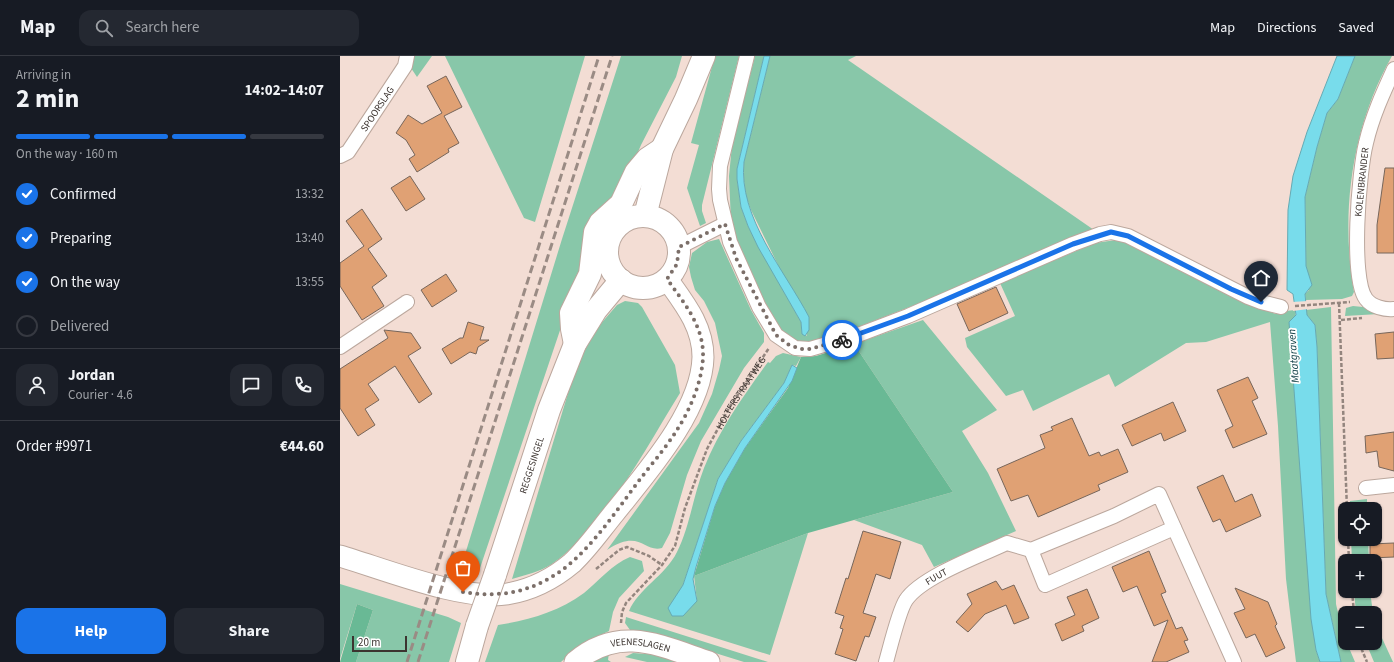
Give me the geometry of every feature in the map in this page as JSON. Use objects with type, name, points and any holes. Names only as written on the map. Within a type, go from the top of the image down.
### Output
[{"type":"main road","points":[[645,216],[662,149],[686,99],[704,56]]},
{"type":"main road","points":[[575,344],[571,313],[590,274],[595,232],[600,223],[621,204],[636,172],[647,159],[662,149]]},
{"type":"main road","points":[[645,216],[658,219],[668,226],[675,235],[679,247],[677,264],[667,279],[658,284],[644,288],[629,285],[621,280],[613,272],[608,261],[607,250],[610,239],[616,229],[624,222],[645,216]]},
{"type":"main road","points":[[340,556],[454,590],[489,594],[506,594],[536,585],[555,575],[572,562],[623,502],[675,433],[694,396],[701,376],[702,342],[699,329],[690,312],[667,279]]},
{"type":"main road","name":"REGGESINGEL","points":[[467,662],[549,410],[575,344],[596,310],[621,280]]},
{"type":"main road","name":"VEENESLAGEN","points":[[575,662],[593,649],[618,641],[644,641],[709,662]]},
{"type":"street","name":"SPOORSLAG","points":[[340,156],[348,152],[405,66],[407,56]]},
{"type":"street","points":[[747,56],[720,166],[719,189],[725,224],[736,258],[776,335],[795,348],[818,348],[908,316],[1073,244],[1111,232],[1128,236],[1248,297],[1281,307]]},
{"type":"street","name":"KOLENBRANDER","points":[[1394,69],[1377,107],[1365,144],[1358,192],[1357,236],[1360,278],[1366,300],[1375,306],[1394,309]]},
{"type":"street","points":[[679,247],[725,224]]},
{"type":"street","points":[[340,347],[407,302]]},
{"type":"street","points":[[1366,488],[1394,485]]},
{"type":"street","points":[[1174,528],[1045,585],[1031,550],[1114,516],[1159,494],[1234,662]]},
{"type":"street","name":"FUUT","points":[[886,662],[905,601],[917,588],[933,578],[1007,543],[1031,550]]},
{"type":"path","points":[[1281,307],[1340,303],[1347,502]]},
{"type":"path","name":"HOLTERSTRAATWEG","points":[[618,641],[622,612],[626,603],[662,565],[675,546],[685,508],[707,449],[729,408],[767,353],[776,335]]},
{"type":"path","points":[[596,569],[619,550],[627,547],[649,556],[662,565]]},
{"type":"path","points":[[1361,650],[1367,662]]},
{"type":"green space","points":[[414,56],[432,56],[417,77],[411,68]]},
{"type":"green space","points":[[445,56],[585,56],[535,222],[524,218]]},
{"type":"green space","points":[[621,56],[682,56],[676,77],[641,145],[623,187],[585,256],[477,577],[459,574],[562,239]]},
{"type":"green space","points":[[715,56],[739,56],[702,205],[702,211],[706,223],[700,226],[687,188],[699,145],[691,143]]},
{"type":"green space","points":[[755,56],[764,56],[737,169],[741,207],[758,246],[801,322],[802,333],[806,336],[807,335],[777,263],[751,210],[746,196],[744,182],[744,162],[770,56],[856,56],[848,60],[1094,230],[920,303],[835,336],[806,344],[798,343],[784,335],[746,270],[731,222],[729,176],[732,145]]},
{"type":"green space","points":[[1355,56],[1392,56],[1378,83],[1367,111],[1353,170],[1349,201],[1348,231],[1354,292],[1352,296],[1342,299],[1306,300],[1305,294],[1309,290],[1306,266],[1305,197],[1327,113],[1338,99]]},
{"type":"green space","points":[[719,239],[751,310],[764,333],[764,342],[744,368],[701,441],[687,475],[670,533],[662,548],[656,549],[634,541],[627,541],[607,550],[699,423],[712,394],[722,356],[715,323],[704,301],[695,290],[689,267],[692,253],[707,242]]},
{"type":"green space","points":[[1116,240],[1126,243],[1247,304],[1276,314],[1277,312],[1295,310],[1316,650],[1320,662],[1296,662],[1286,579],[1278,426],[1270,322],[1206,342],[1186,343],[1115,387],[1109,374],[1033,411],[1023,390],[1006,396],[967,347],[965,338],[1015,316],[1000,283],[1095,243]]},
{"type":"green space","points":[[625,301],[638,303],[642,307],[675,365],[680,393],[623,485],[590,529],[572,548],[552,564],[527,575],[512,579],[578,360],[598,327],[617,305]]},
{"type":"green space","points":[[1353,306],[1363,307],[1379,314],[1345,316],[1346,308]]},
{"type":"green space","points":[[1331,307],[1338,648],[1326,594],[1315,325],[1307,315],[1306,310]]},
{"type":"green space","points":[[923,320],[997,410],[962,431],[988,473],[1016,531],[934,567],[922,545],[854,520],[953,492],[854,344]]},
{"type":"green space","points":[[854,344],[953,492],[808,533],[694,576],[715,506],[725,483],[745,448],[788,388],[801,357],[816,356]]},
{"type":"green space","points":[[783,353],[801,357],[796,366],[792,365],[784,383],[741,441],[718,479],[683,585],[676,598],[670,605],[697,601],[694,576],[808,533],[770,655],[629,611],[633,603],[666,568],[677,552],[685,532],[704,468],[725,426],[741,400],[768,362],[770,363],[776,356]]},
{"type":"green space","points":[[1367,499],[1367,502],[1350,501]]},
{"type":"green space","points":[[1351,546],[1368,546],[1369,554],[1352,554]]},
{"type":"green space","points":[[630,557],[642,561],[644,571],[619,598],[613,612],[609,631],[580,645],[561,662],[485,662],[498,625],[532,618],[554,610],[574,600],[584,593],[611,568]]},
{"type":"green space","points":[[340,584],[448,617],[461,623],[449,662],[356,662],[373,610],[357,604],[340,659]]},
{"type":"green space","points":[[1355,598],[1371,598],[1372,606],[1355,606]]},
{"type":"green space","points":[[357,604],[373,610],[356,662],[340,662]]},
{"type":"green space","points":[[626,617],[768,662],[744,662],[651,633],[630,630],[625,623]]},
{"type":"green space","points":[[1382,638],[1393,662],[1374,662],[1369,650],[1382,650]]},
{"type":"green space","points":[[1338,650],[1350,650],[1355,662],[1341,662]]},
{"type":"green space","points":[[648,652],[679,662],[647,662],[625,657],[633,653],[647,654]]},
{"type":"green space","points":[[609,653],[608,660],[611,662],[591,662]]},
{"type":"water","points":[[764,56],[770,56],[744,162],[744,183],[748,203],[765,243],[809,317],[809,330],[805,336],[802,334],[801,322],[758,247],[741,207],[737,169]]},
{"type":"water","name":"Maatgraven","points":[[1337,56],[1355,56],[1338,99],[1327,113],[1305,197],[1306,266],[1312,285],[1305,294],[1307,315],[1315,325],[1317,347],[1326,594],[1341,662],[1320,662],[1316,650],[1311,619],[1289,322],[1296,315],[1293,294],[1287,290],[1288,210],[1293,176],[1307,132]]},
{"type":"water","points":[[792,365],[797,368],[792,381],[745,448],[725,483],[715,506],[693,579],[697,601],[683,616],[672,616],[668,608],[683,585],[718,479],[741,441],[784,383]]},
{"type":"pier","points":[[1308,301],[1308,309],[1293,311],[1292,302]]},
{"type":"building","points":[[446,76],[462,107],[444,116],[459,143],[448,149],[449,152],[417,172],[409,159],[415,155],[406,140],[396,133],[408,115],[422,124],[442,113],[427,86]]},
{"type":"building","points":[[1385,168],[1394,168],[1394,253],[1377,253],[1377,225]]},
{"type":"building","points":[[410,176],[425,199],[406,211],[391,188]]},
{"type":"building","points":[[362,209],[382,239],[368,249],[387,276],[372,287],[384,306],[362,320],[340,286],[340,263],[364,246],[346,221]]},
{"type":"building","points":[[446,274],[457,291],[432,307],[421,290]]},
{"type":"building","points":[[996,287],[1008,313],[969,331],[957,304]]},
{"type":"building","points":[[468,322],[484,327],[480,340],[489,340],[478,347],[476,354],[470,352],[451,364],[442,349],[460,338],[463,338]]},
{"type":"building","points":[[384,330],[411,333],[421,348],[408,356],[432,394],[419,403],[395,366],[368,384],[379,400],[365,409],[375,425],[358,436],[340,408],[340,369],[388,338]]},
{"type":"building","points":[[1394,332],[1394,358],[1377,359],[1375,334]]},
{"type":"building","points":[[1248,377],[1258,398],[1252,401],[1267,434],[1233,448],[1225,430],[1233,426],[1217,390]]},
{"type":"building","points":[[1173,402],[1186,431],[1164,441],[1161,433],[1132,446],[1122,425]]},
{"type":"building","points":[[1072,418],[1089,456],[1099,452],[1101,456],[1118,449],[1128,472],[1098,485],[1100,490],[1038,517],[1028,495],[1011,501],[997,469],[1045,448],[1040,435],[1053,430],[1051,427]]},
{"type":"building","points":[[1394,432],[1394,471],[1379,467],[1377,451],[1366,453],[1365,436]]},
{"type":"building","points":[[1223,475],[1235,502],[1252,494],[1261,516],[1226,532],[1220,519],[1213,522],[1197,487]]},
{"type":"building","points":[[863,531],[901,542],[890,579],[876,574],[863,613],[876,617],[869,637],[865,636],[856,661],[835,654],[843,629],[840,628],[844,616],[835,613],[846,578],[848,579]]},
{"type":"building","points":[[1394,543],[1394,557],[1382,558],[1382,554],[1370,554],[1370,546],[1382,546],[1382,544]]},
{"type":"building","points":[[1149,551],[1166,592],[1161,594],[1176,629],[1182,627],[1188,640],[1184,641],[1189,652],[1166,662],[1152,662],[1168,620],[1154,626],[1137,586],[1123,592],[1112,567]]},
{"type":"building","points":[[996,581],[1002,590],[1014,585],[1029,618],[1014,624],[1006,605],[985,614],[968,632],[956,622],[972,604],[967,594]]},
{"type":"building","points":[[1235,588],[1268,602],[1277,624],[1275,626],[1285,648],[1266,657],[1255,634],[1246,638],[1234,613],[1245,609]]},
{"type":"building","points":[[1087,589],[1099,618],[1082,626],[1084,631],[1062,641],[1055,624],[1075,615],[1067,597]]},
{"type":"railway","points":[[407,662],[599,56]]},
{"type":"railway","points":[[418,662],[612,56]]},
{"type":"way so far","points":[[463,592],[506,594],[536,585],[561,571],[585,549],[623,502],[675,433],[694,396],[701,376],[703,357],[699,329],[690,312],[667,279],[677,264],[679,247],[725,224],[736,258],[760,307],[776,335],[789,345],[802,349],[818,348],[842,340]]},
{"type":"route","points":[[842,340],[908,316],[1073,244],[1100,234],[1111,232],[1128,236],[1231,289],[1261,302]]}]
